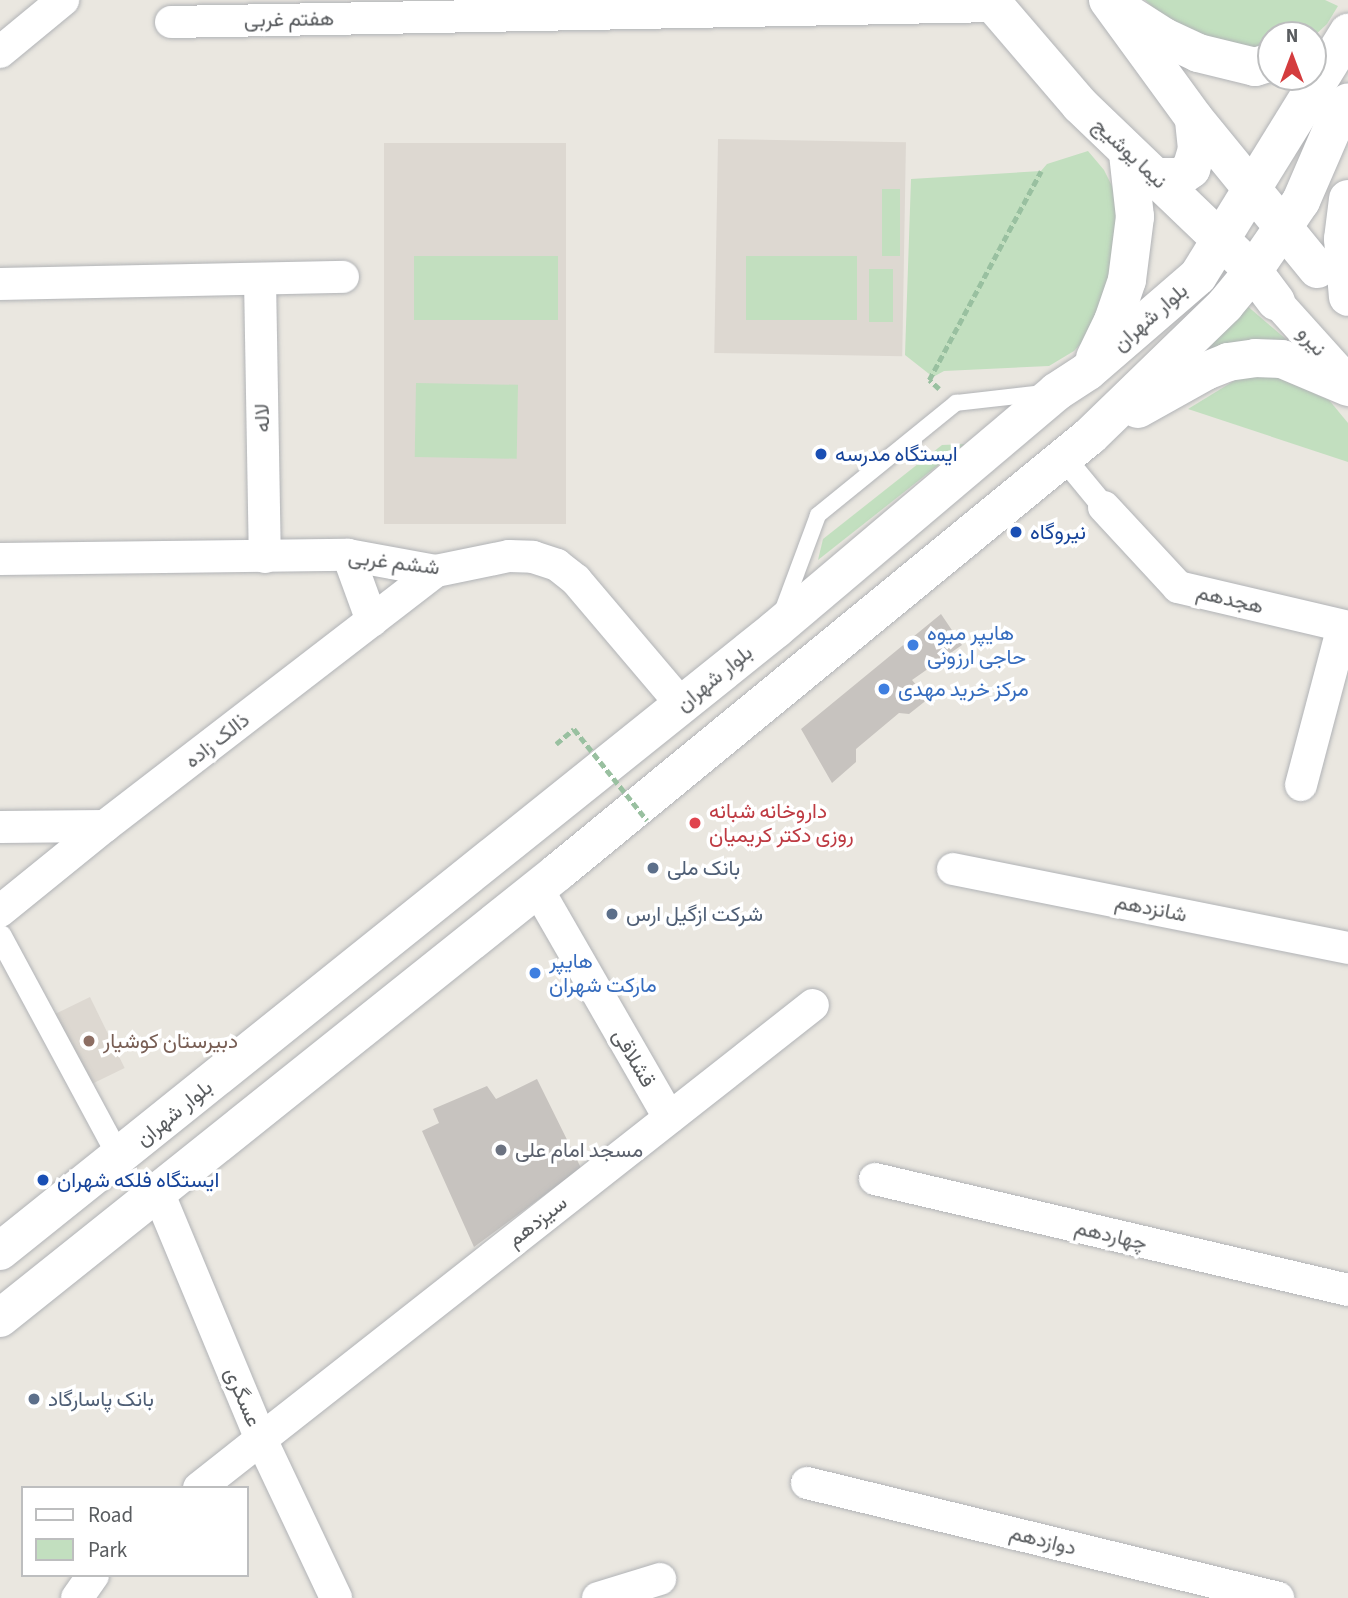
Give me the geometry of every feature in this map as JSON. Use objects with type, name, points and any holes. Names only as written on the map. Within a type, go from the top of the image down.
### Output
[{"type":"street","points":[[0,52],[63,0]]},
{"type":"street","points":[[1108,1],[1164,37],[1198,53],[1257,66]]},
{"type":"street","points":[[1108,1],[1194,118],[1348,309]]},
{"type":"street","name":"هفتم غربی","points":[[171,22],[626,6],[993,3]]},
{"type":"street","name":"نیما یوشیج","points":[[993,3],[1080,105],[1253,271],[1276,301]]},
{"type":"street","points":[[1327,34],[1348,18]]},
{"type":"street","name":"بلوار شهران","points":[[0,1251],[776,629],[1056,391],[1088,371],[1198,275],[1348,33]]},
{"type":"street","name":"بلوار شهران","points":[[0,1318],[537,888],[1076,446],[1225,305],[1253,271],[1301,201],[1337,118],[1348,102]]},
{"type":"street","points":[[1088,371],[1113,321],[1127,280],[1142,165],[1180,177],[1191,169],[1197,149],[1194,118]]},
{"type":"street","points":[[1348,199],[1343,239],[1348,296]]},
{"type":"street","points":[[0,284],[343,277]]},
{"type":"street","name":"لاله","points":[[260,279],[265,557]]},
{"type":"street","name":"نیرو","points":[[1276,301],[1348,381]]},
{"type":"street","points":[[1104,507],[1076,446],[1206,371],[1228,362],[1283,359],[1348,387]]},
{"type":"street","name":"هجدهم","points":[[1104,507],[1178,587],[1346,626]]},
{"type":"street","points":[[348,555],[372,621]]},
{"type":"street","name":"ششم غربی","points":[[0,559],[348,555],[436,571],[509,556],[533,557],[557,565],[576,580],[681,704]]},
{"type":"street","name":"ذالک زاده","points":[[0,911],[105,826],[436,571]]},
{"type":"street","points":[[1301,785],[1346,626]]},
{"type":"street","points":[[0,827],[105,826]]},
{"type":"street","name":"شانزدهم","points":[[953,869],[1348,948]]},
{"type":"street","name":"قشلاقی","points":[[537,888],[669,1118]]},
{"type":"street","points":[[0,936],[118,1157]]},
{"type":"street","name":"سیزدهم","points":[[201,1486],[260,1437],[813,1004]]},
{"type":"street","name":"چهاردهم","points":[[875,1179],[1348,1290]]},
{"type":"street","name":"عسگری","points":[[158,1192],[260,1437],[336,1598]]},
{"type":"street","name":"دوازدهم","points":[[807,1483],[1278,1598]]},
{"type":"street","points":[[77,1598],[92,1577]]},
{"type":"street","points":[[598,1598],[660,1579]]},
{"type":"lane","points":[[776,629],[818,515],[956,403],[1056,391]]},
{"type":"path","points":[[956,403],[929,380],[1041,171]]},
{"type":"path","points":[[556,744],[574,729],[647,820]]},
{"type":"shaded area","points":[[718,139],[906,142],[902,356],[714,353]]},
{"type":"shaded area","points":[[384,143],[566,143],[566,524],[384,524]]},
{"type":"shaded area","name":"دبیرستان کوشیار","points":[[90,997],[125,1068],[89,1086],[54,1015]]},
{"type":"green space","points":[[1145,0],[1325,0],[1338,6],[1327,24],[1327,21],[1257,21],[1257,49],[1182,34]]},
{"type":"green space","points":[[1088,151],[1104,170],[1114,190],[1120,260],[1092,332],[1074,351],[1049,366],[944,371],[933,377],[905,355],[911,179],[1041,171],[1047,164]]},
{"type":"green space","points":[[882,189],[900,189],[900,256],[882,256]]},
{"type":"green space","points":[[414,256],[558,256],[558,320],[414,320]]},
{"type":"green space","points":[[746,256],[857,256],[857,320],[746,320]]},
{"type":"green space","points":[[869,269],[893,269],[893,322],[869,322]]},
{"type":"green space","points":[[1245,304],[1308,358],[1169,379]]},
{"type":"green space","points":[[1255,368],[1329,400],[1348,423],[1348,462],[1188,409]]},
{"type":"green space","points":[[416,383],[518,385],[517,459],[415,457]]},
{"type":"green space","points":[[965,444],[818,560],[823,539],[942,445]]},
{"type":"building","name":"مرکز خرید مهدی","points":[[941,614],[962,645],[912,680],[928,699],[909,714],[899,713],[856,749],[856,762],[832,783],[801,729]]},
{"type":"building","name":"مسجد امام علی","points":[[537,1079],[581,1168],[474,1247],[422,1131],[439,1123],[433,1109],[487,1086],[496,1099]]},
{"type":"place","name":"ایستگاه مدرسه","points":[[821,454]]},
{"type":"place","name":"نیروگاه","points":[[1016,532]]},
{"type":"place","name":"هایپر میوه حاجی ارزونی","points":[[913,645]]},
{"type":"place","name":"مرکز خرید مهدی","points":[[884,689]]},
{"type":"place","name":"داروخانه شبانه روزی دکتر کریمیان","points":[[695,823]]},
{"type":"place","name":"بانک ملی","points":[[653,868]]},
{"type":"place","name":"شرکت ازگیل ارس","points":[[612,914]]},
{"type":"place","name":"هایپر مارکت شهران","points":[[535,973]]},
{"type":"place","name":"دبیرستان کوشیار","points":[[89,1041]]},
{"type":"place","name":"مسجد امام علی","points":[[501,1150]]},
{"type":"place","name":"ایستگاه فلکه شهران","points":[[43,1180]]},
{"type":"place","name":"بانک پاسارگاد","points":[[34,1399]]}]
